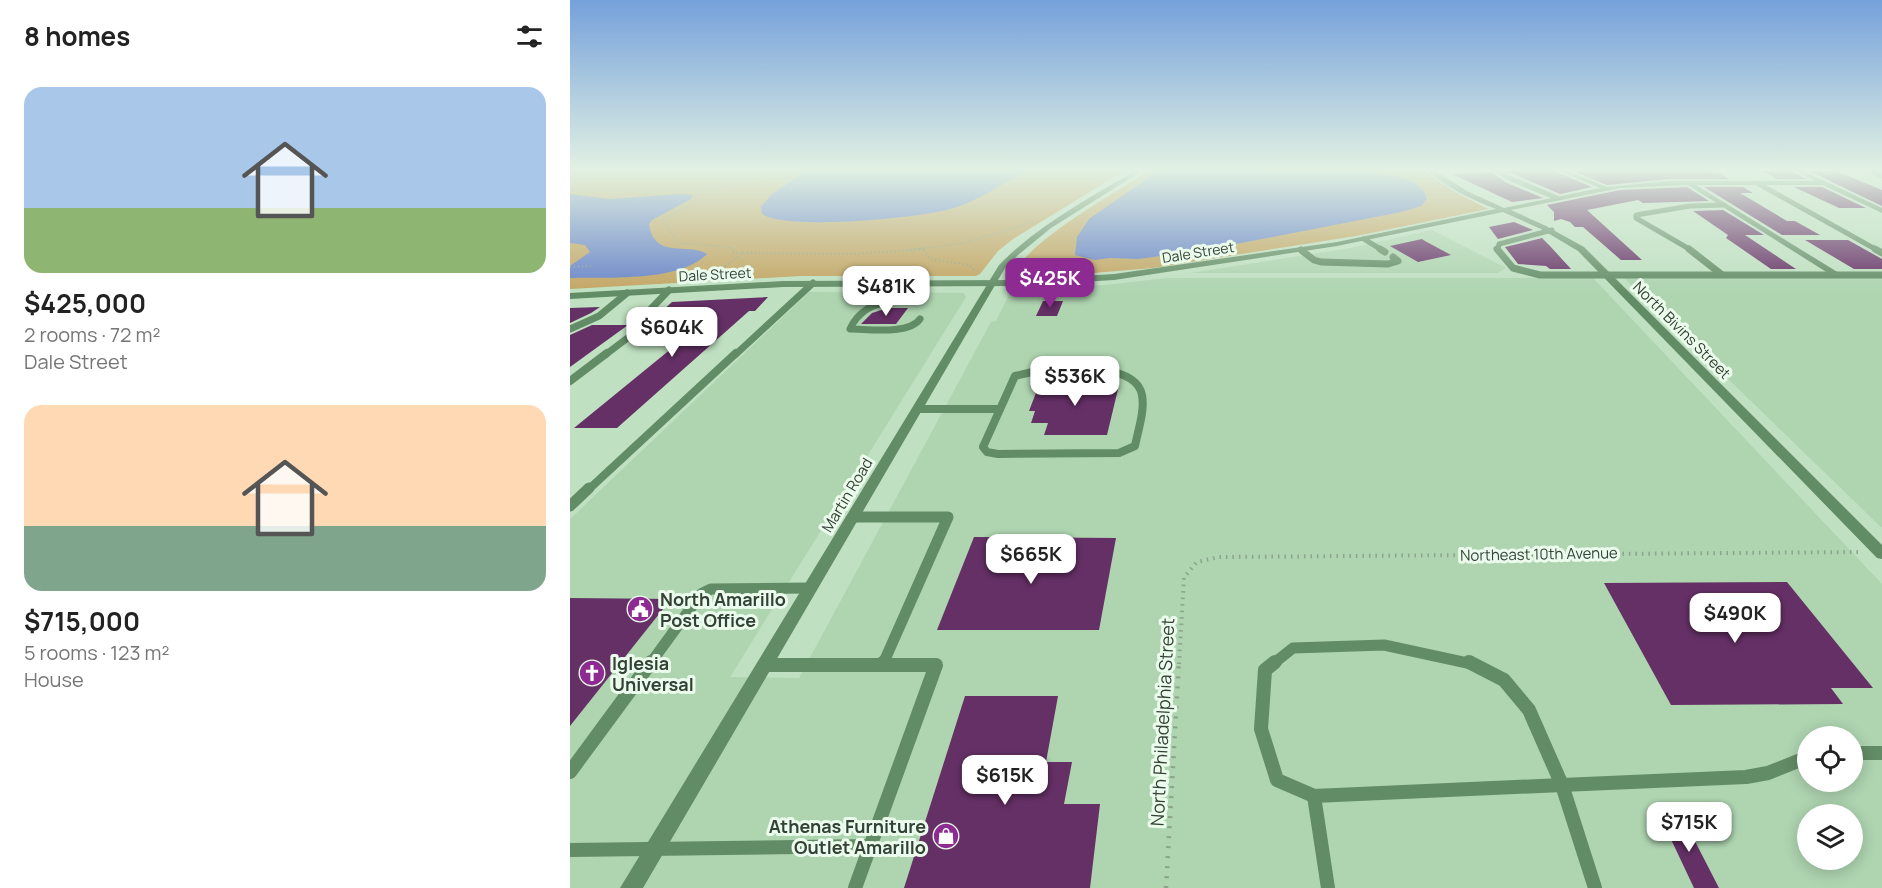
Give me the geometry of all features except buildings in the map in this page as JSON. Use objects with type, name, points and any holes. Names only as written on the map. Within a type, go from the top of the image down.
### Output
[{"type":"street","name":"Martin Road","points":[[631,888],[1008,260],[1025,244],[1077,210]]},
{"type":"street","name":"Dale Street","points":[[570,296],[813,283],[993,283],[1062,281],[1132,275],[1364,239],[1498,210]]},
{"type":"street","name":"North Bivins Street","points":[[1508,210],[1552,230],[1581,249],[1881,552]]},
{"type":"street","points":[[1733,210],[1836,275]]},
{"type":"lane","points":[[1663,210],[1636,215],[1636,218],[1685,246],[1721,274]]},
{"type":"lane","points":[[1806,210],[1882,253]]},
{"type":"lane","points":[[1552,230],[1499,244],[1497,249],[1513,268],[1540,274],[1882,275]]},
{"type":"lane","points":[[1364,239],[1385,252]]},
{"type":"lane","points":[[1301,250],[1314,260],[1321,262],[1388,264],[1396,259]]},
{"type":"lane","points":[[570,506],[813,283]]},
{"type":"lane","points":[[570,381],[646,324],[647,313],[669,290]]},
{"type":"lane","points":[[570,329],[599,316],[627,293]]},
{"type":"lane","points":[[897,301],[882,301],[867,307],[850,329],[906,329],[913,327],[920,319]]},
{"type":"lane","points":[[1104,370],[1118,372],[1131,377],[1140,385],[1143,397],[1135,446],[1119,453],[987,452],[983,447],[1000,409],[1015,376],[1022,372],[1104,370]]},
{"type":"lane","points":[[918,409],[1000,409]]},
{"type":"lane","points":[[853,517],[948,517],[883,665]]},
{"type":"lane","points":[[570,772],[701,594],[711,589],[810,588]]},
{"type":"lane","points":[[1595,888],[1562,786],[1529,710],[1504,680],[1468,662],[1384,645],[1293,648],[1265,670],[1261,729],[1277,780],[1314,796],[1562,786],[1746,777],[1768,773],[1797,761]]},
{"type":"lane","points":[[765,665],[936,665],[855,888]]},
{"type":"lane","points":[[1863,753],[1882,753]]},
{"type":"lane","points":[[1314,796],[1328,888]]},
{"type":"lane","points":[[570,850],[871,846]]},
{"type":"path","points":[[676,210],[668,215],[663,222],[678,243],[729,247],[735,249],[732,253],[865,255],[924,250],[988,237],[1041,218]]},
{"type":"path","points":[[924,250],[930,259],[970,265],[975,268],[976,277]]},
{"type":"path","points":[[705,281],[743,253]]},
{"type":"path","points":[[570,267],[593,266]]},
{"type":"path","name":"Northeast 10th Avenue","points":[[1197,562],[1219,557],[1881,552]]},
{"type":"path","name":"North Philadelphia Street","points":[[1166,888],[1184,577],[1197,562]]},
{"type":"shaded area","points":[[570,210],[1060,210],[1013,239],[998,251],[976,276],[801,276],[570,289]]},
{"type":"shaded area","points":[[1086,210],[1481,210],[1356,236],[1153,268],[1058,276],[1014,275],[1035,248]]},
{"type":"shaded area","points":[[1432,230],[1506,268],[1498,273],[1191,273],[1350,248]]},
{"type":"shaded area","points":[[1167,278],[1593,278],[1882,584],[1882,888],[570,888],[570,519],[809,292],[964,293],[966,297],[730,677],[799,678],[991,322],[996,321],[1012,289],[1105,285]]},
{"type":"shaded area","points":[[1624,278],[1882,278],[1882,527],[1881,527]]},
{"type":"water","points":[[570,210],[670,210],[649,224],[652,235],[665,246],[691,249],[707,254],[695,263],[662,274],[570,278],[570,266],[590,252],[585,245],[570,243]]},
{"type":"water","points":[[761,210],[943,210],[888,219],[826,222],[798,222],[776,219],[762,214]]},
{"type":"water","points":[[1101,210],[1406,210],[1200,251],[1138,259],[1095,260],[1075,255],[1077,237],[1089,219]]},
{"type":"place","name":"North Amarillo Post Office","points":[[640,609]]},
{"type":"place","name":"Iglesia Universal","points":[[592,673]]},
{"type":"place","name":"Athenas Furniture Outlet Amarillo","points":[[946,836]]}]
